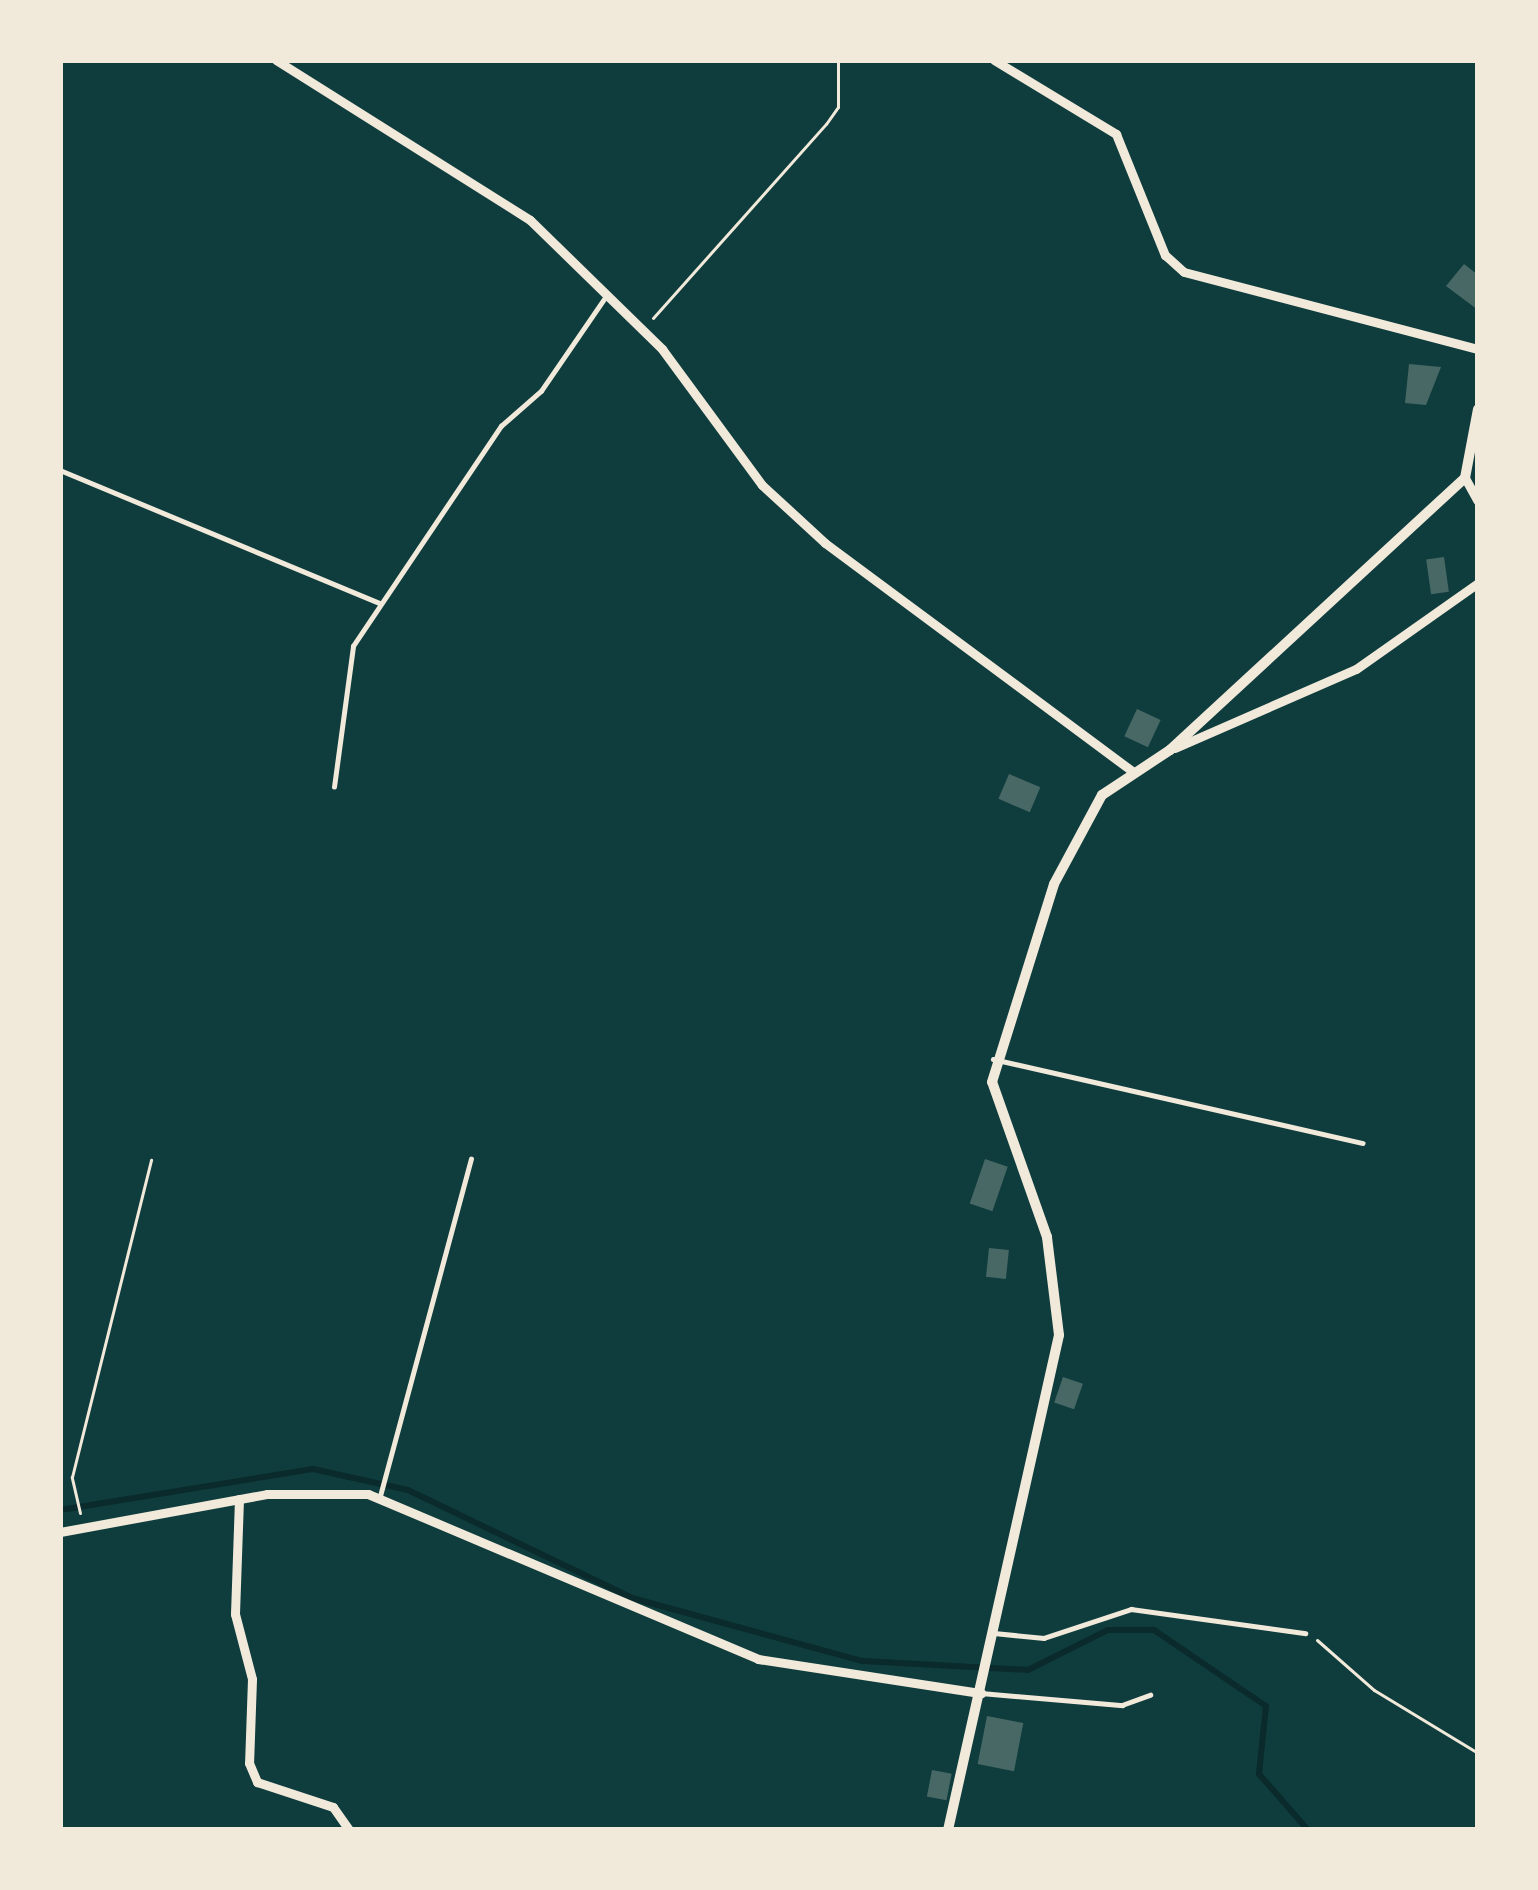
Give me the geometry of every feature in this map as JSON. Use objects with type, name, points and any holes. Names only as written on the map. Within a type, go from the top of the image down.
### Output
[{"type":"street","points":[[276,60],[470,175],[641,330],[762,485],[825,543],[1132,772]]},
{"type":"street","points":[[994,60],[1116,134],[1165,254],[1184,272],[1478,349]]},
{"type":"street","points":[[1170,750],[1465,478],[1478,409]]},
{"type":"street","points":[[1465,478],[1478,501]]},
{"type":"street","points":[[948,1830],[1060,1316],[993,1059],[1054,884],[1102,794],[1132,772],[1170,750],[1356,669],[1478,583]]},
{"type":"street","points":[[60,1532],[310,1489],[380,1496],[758,1659],[982,1690]]},
{"type":"street","points":[[239,1499],[235,1615],[252,1679],[249,1763],[257,1781],[333,1807],[350,1830]]},
{"type":"lane","points":[[334,787],[353,646],[379,603],[604,299]]},
{"type":"lane","points":[[60,470],[379,603]]},
{"type":"lane","points":[[993,1059],[1363,1143]]},
{"type":"lane","points":[[380,1496],[470,1160]]},
{"type":"lane","points":[[994,1633],[1044,1637],[1131,1609],[1305,1633]]},
{"type":"lane","points":[[982,1690],[1122,1705],[1150,1695]]},
{"type":"path","points":[[641,330],[826,124],[838,107],[838,60]]},
{"type":"path","points":[[80,1516],[75,1491],[151,1160]]},
{"type":"path","points":[[1305,1633],[1478,1753]]},
{"type":"building","points":[[1464,264],[1478,275],[1478,310],[1446,286]]},
{"type":"building","points":[[1409,364],[1441,367],[1426,405],[1405,403]]},
{"type":"building","points":[[1444,557],[1449,592],[1431,594],[1426,560]]},
{"type":"building","points":[[1137,709],[1161,720],[1148,747],[1124,736]]},
{"type":"building","points":[[1009,774],[1040,787],[1030,812],[998,799]]},
{"type":"building","points":[[985,1159],[1008,1167],[992,1211],[970,1203]]},
{"type":"building","points":[[989,1248],[1009,1250],[1006,1279],[986,1277]]},
{"type":"building","points":[[1063,1377],[1083,1384],[1074,1409],[1054,1403]]},
{"type":"building","points":[[987,1716],[1023,1723],[1014,1771],[978,1764]]},
{"type":"building","points":[[932,1770],[952,1774],[946,1800],[927,1797]]},
{"type":"waterway","points":[[60,1510],[313,1469],[408,1490],[632,1598],[863,1661],[1028,1670],[1108,1630],[1154,1630],[1266,1706],[1259,1774],[1308,1830]]}]
